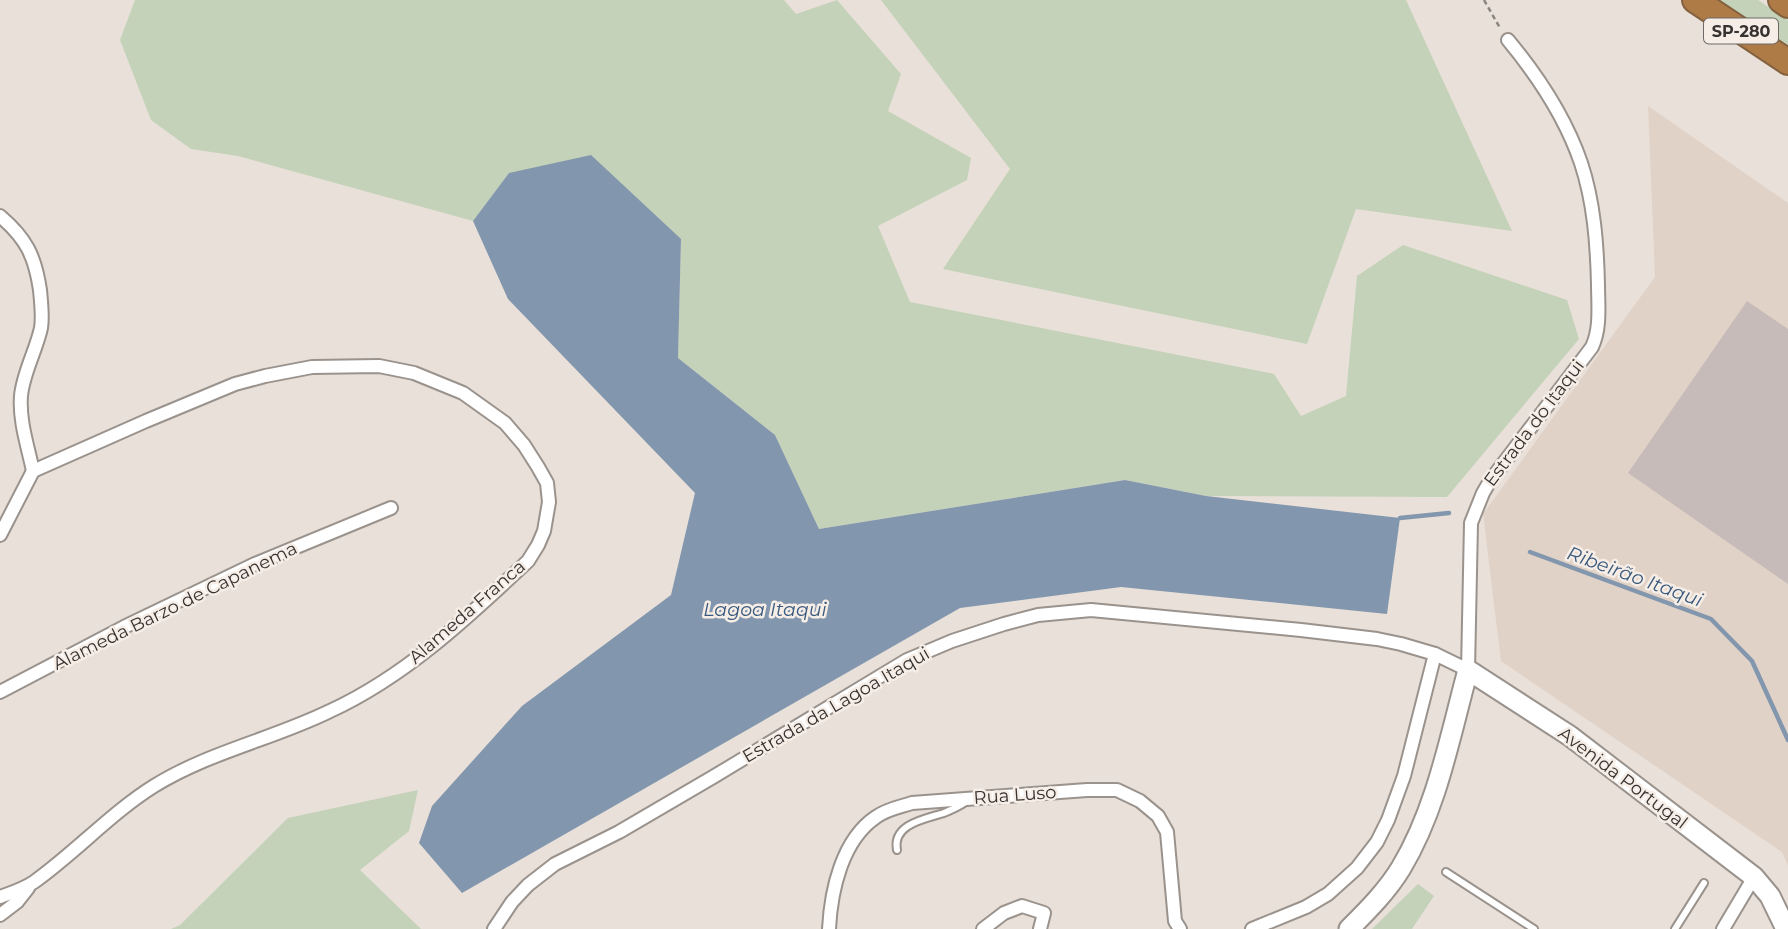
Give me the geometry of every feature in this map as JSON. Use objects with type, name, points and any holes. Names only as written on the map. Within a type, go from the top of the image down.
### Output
[{"type":"highway","name":"SP-280","points":[[1695,0],[1788,62]]},
{"type":"highway","name":"SP-280","points":[[1781,0],[1788,5]]},
{"type":"street","name":"Estrada do Itaqui","points":[[1349,929],[1383,894],[1401,868],[1423,827],[1440,773],[1468,670],[1471,523],[1476,509],[1490,481],[1591,347],[1596,336],[1598,277],[1594,219],[1581,163],[1543,88],[1508,40]]},
{"type":"street","points":[[0,216],[19,234],[32,255],[41,303],[41,327],[21,393],[21,410],[33,471],[0,535]]},
{"type":"street","name":"Alameda Franca","points":[[0,897],[33,883],[154,786],[197,764],[331,711],[374,688],[440,640],[528,561],[544,531],[549,502],[547,484],[538,467],[505,423],[463,393],[414,373],[379,366],[312,367],[235,384],[33,471]]},
{"type":"street","name":"Alameda Barzo de Capanema","points":[[0,692],[124,627],[254,564],[391,508]]},
{"type":"street","name":"Estrada da Lagoa Itaqui","points":[[494,929],[512,902],[528,885],[555,864],[619,832],[907,660],[951,641],[1004,624],[1038,615],[1091,610],[1377,639],[1435,654]]},
{"type":"street","name":"Avenida Portugal","points":[[1435,654],[1468,670],[1570,736],[1754,877],[1770,896],[1786,929]]},
{"type":"street","points":[[1252,929],[1328,894],[1357,867],[1377,842],[1404,776],[1435,654]]},
{"type":"street","name":"Rua Luso","points":[[829,929],[839,873],[854,839],[878,816],[893,808],[912,803],[1087,790],[1117,790],[1140,801],[1158,816],[1167,832],[1175,921],[1180,929]]},
{"type":"street","points":[[1723,929],[1754,877]]},
{"type":"street","points":[[0,915],[17,902],[33,883]]},
{"type":"street","points":[[983,929],[1004,913],[1022,906],[1044,913],[1040,929]]},
{"type":"lane","points":[[897,850],[898,836],[908,825],[975,798]]},
{"type":"lane","points":[[1446,872],[1534,929]]},
{"type":"lane","points":[[1675,929],[1704,883]]},
{"type":"path","points":[[1484,0],[1508,40]]},
{"type":"shaded area","points":[[1648,106],[1788,203],[1788,866],[1782,852],[1501,661],[1483,514],[1655,277]]},
{"type":"green space","points":[[135,0],[784,0],[796,14],[837,0],[901,74],[888,111],[971,158],[967,180],[878,226],[910,302],[1274,374],[1301,416],[1346,396],[1357,276],[1403,245],[1567,300],[1579,339],[1447,497],[1206,496],[1125,480],[819,529],[775,435],[678,358],[681,239],[509,173],[473,221],[238,156],[191,149],[151,120],[120,40]]},
{"type":"green space","points":[[881,0],[1406,0],[1512,231],[1356,209],[1307,344],[943,269],[1010,169]]},
{"type":"green space","points":[[1718,0],[1758,0],[1788,20],[1788,47]]},
{"type":"green space","points":[[418,790],[409,831],[360,870],[421,929],[171,929],[180,925],[288,818]]},
{"type":"green space","points":[[1418,884],[1434,896],[1412,929],[1372,929]]},
{"type":"water","name":"Lagoa Itaqui","points":[[591,155],[681,239],[678,358],[775,435],[819,529],[1125,480],[1206,496],[1400,518],[1387,614],[1121,587],[960,608],[462,893],[419,843],[432,806],[522,706],[671,595],[695,493],[508,299],[473,221],[509,173]]},
{"type":"building","points":[[1747,301],[1788,329],[1788,584],[1628,473]]},
{"type":"waterway","name":"Ribeirão Itaqui","points":[[1400,518],[1449,513]]},
{"type":"waterway","name":"Ribeirão Itaqui","points":[[1530,552],[1711,619],[1752,661],[1788,740]]}]
